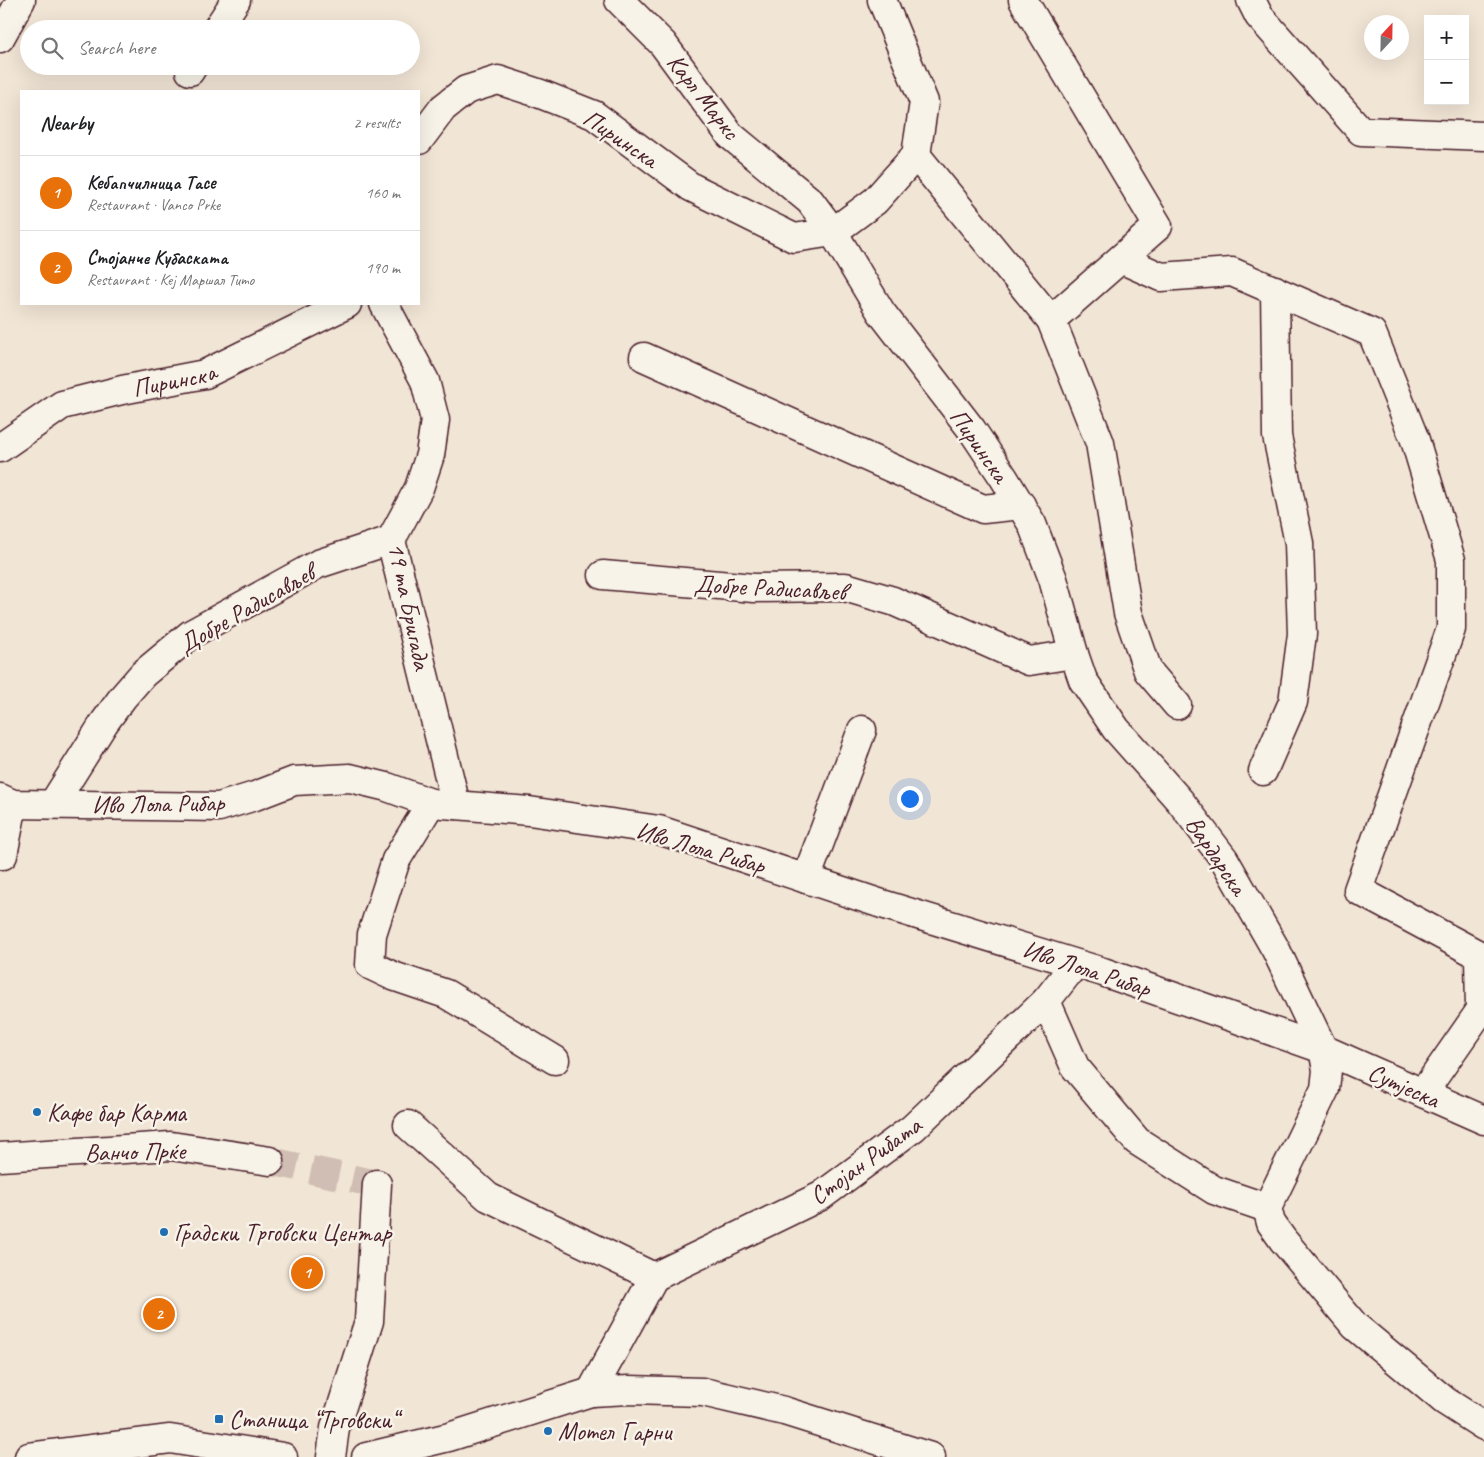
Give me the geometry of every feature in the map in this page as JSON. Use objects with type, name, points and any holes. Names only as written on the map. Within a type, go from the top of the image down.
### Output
[{"type":"street","points":[[0,38],[20,0]]},
{"type":"street","points":[[223,20],[236,0]]},
{"type":"street","name":"Карл Маркс","points":[[619,0],[663,44],[730,135],[810,201],[833,232]]},
{"type":"street","points":[[882,0],[924,102],[916,155],[1051,320],[1100,443],[1128,613],[1148,671],[1177,705]]},
{"type":"street","points":[[1023,0],[1158,226],[1051,320]]},
{"type":"street","points":[[1251,0],[1259,16],[1361,131],[1484,136]]},
{"type":"street","name":"Пиринска","points":[[420,139],[443,108],[466,90],[498,80],[594,115],[691,187],[794,238],[833,232],[875,201],[916,155]]},
{"type":"street","name":"Пиринска","points":[[833,232],[881,312],[972,430],[1032,524],[1053,579],[1083,680]]},
{"type":"street","points":[[1121,259],[1161,277],[1232,272],[1372,333],[1415,440],[1451,560],[1451,629],[1358,890],[1479,955],[1480,1011],[1423,1093]]},
{"type":"street","points":[[1263,771],[1293,702],[1302,634],[1299,543],[1277,436],[1275,290]]},
{"type":"street","name":"Пиринска","points":[[0,448],[62,405],[122,390],[205,374],[345,305]]},
{"type":"street","name":"19 та Бригада","points":[[385,305],[425,381],[435,420],[430,455],[418,488],[391,540],[444,804]]},
{"type":"street","points":[[644,357],[983,509],[1020,505]]},
{"type":"street","name":"Добре Радисављев","points":[[53,804],[104,723],[123,697],[143,674],[191,634],[318,564],[391,540]]},
{"type":"street","name":"Добре Радисављев","points":[[603,575],[754,588],[845,588],[893,601],[1029,661],[1074,654]]},
{"type":"street","name":"Вардарска","points":[[1083,680],[1116,729],[1180,801],[1224,859],[1276,950],[1323,1049],[1327,1070],[1324,1089],[1267,1208]]},
{"type":"street","points":[[806,879],[862,730]]},
{"type":"street","name":"Иво Лола Рибар","points":[[6,801],[53,804],[219,807],[294,781],[350,778],[387,786],[444,804],[529,811],[659,830],[806,879],[1075,964],[1323,1049]]},
{"type":"street","points":[[2,855],[6,801]]},
{"type":"street","points":[[444,804],[396,860],[372,934],[370,965],[393,976],[446,994],[554,1060]]},
{"type":"street","name":"Стојан Рибата","points":[[654,1277],[821,1196],[913,1128],[1046,1001],[1075,964]]},
{"type":"street","points":[[1046,1001],[1074,1067],[1137,1141],[1214,1190],[1267,1208],[1271,1223],[1283,1240],[1355,1326],[1445,1401],[1484,1426]]},
{"type":"street","name":"Сутјеска","points":[[1323,1049],[1484,1120]]},
{"type":"street","points":[[408,1125],[488,1197],[654,1277],[591,1392]]},
{"type":"street","name":"Ванчо Прќе","points":[[0,1157],[171,1146],[270,1160]]},
{"type":"street","points":[[331,1457],[335,1428],[369,1321],[377,1184]]},
{"type":"street","points":[[366,1457],[437,1448],[591,1392],[629,1390],[703,1392],[784,1411],[931,1457]]},
{"type":"street","points":[[28,1457],[170,1439],[283,1457]]},
{"type":"tunnel","points":[[270,1161],[377,1184]]},
{"type":"place","name":"Кафе бар Карма","points":[[37,1112]]},
{"type":"place","name":"Градски Трговски Центар","points":[[164,1232]]},
{"type":"place","name":"Кебапчилница Тасе","points":[[307,1273]]},
{"type":"place","name":"Стојанче Кубаската","points":[[159,1314]]},
{"type":"place","name":"Станица “Трговски“","points":[[219,1419]]},
{"type":"place","name":"Мотел Гарни","points":[[548,1431]]}]
